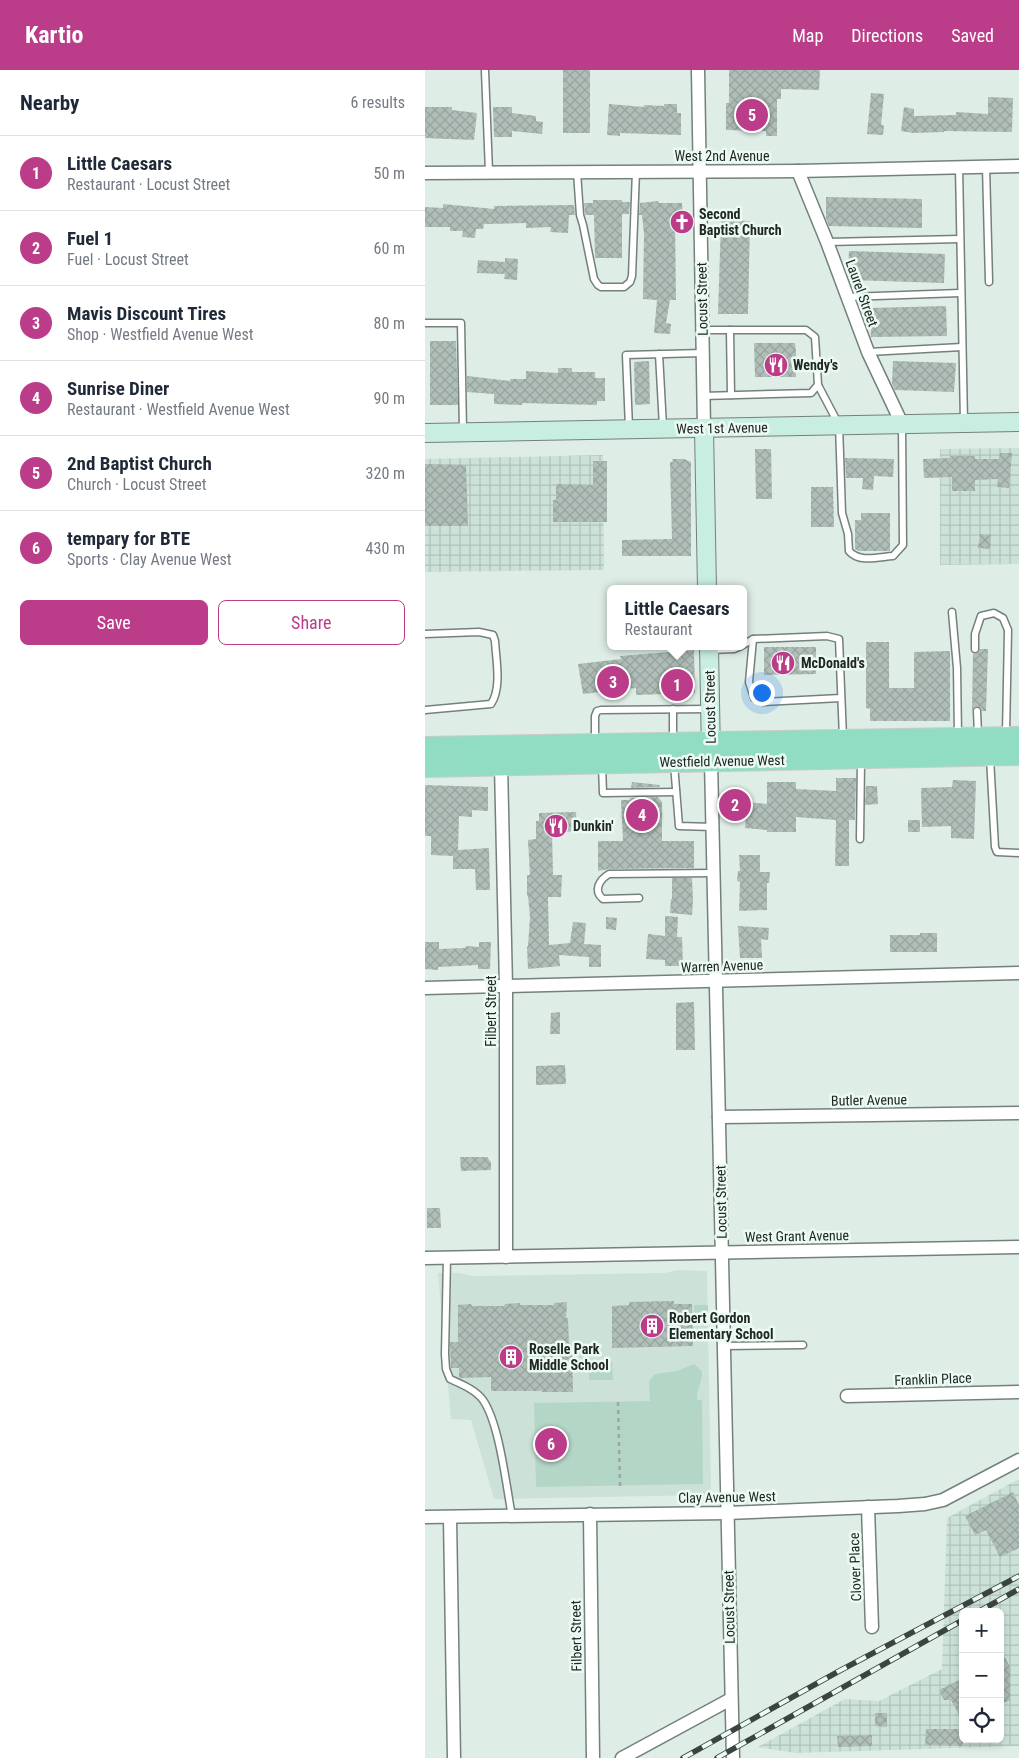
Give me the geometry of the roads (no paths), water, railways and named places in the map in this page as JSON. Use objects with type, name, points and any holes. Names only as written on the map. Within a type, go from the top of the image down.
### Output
[{"type":"main road","name":"Westfield Avenue West","points":[[425,747],[1013,737]]},
{"type":"main road","name":"Westfield Avenue West","points":[[425,767],[1019,755]]},
{"type":"street","name":"Locust Street","points":[[698,70],[707,585]]},
{"type":"street","name":"West 2nd Avenue","points":[[425,172],[798,171],[1019,166]]},
{"type":"street","name":"Laurel Street","points":[[798,171],[868,352],[902,424]]},
{"type":"street","name":"West 1st Avenue","points":[[425,433],[1019,422]]},
{"type":"street","name":"Locust Street","points":[[709,650],[733,1758]]},
{"type":"street","name":"Filbert Street","points":[[501,765],[506,987],[506,1256]]},
{"type":"street","name":"Warren Avenue","points":[[425,988],[1019,973]]},
{"type":"street","name":"Butler Avenue","points":[[719,1117],[1019,1113]]},
{"type":"street","name":"West Grant Avenue","points":[[425,1258],[1019,1247]]},
{"type":"street","name":"Franklin Place","points":[[847,1396],[1019,1392]]},
{"type":"street","name":"Clay Avenue West","points":[[425,1518],[727,1513],[907,1505],[943,1500],[1019,1460]]},
{"type":"street","name":"Clover Place","points":[[868,1507],[872,1627]]},
{"type":"street","name":"Filbert Street","points":[[590,1514],[593,1758]]},
{"type":"street","points":[[450,1518],[454,1758]]},
{"type":"street","points":[[623,1758],[731,1699]]},
{"type":"lane","points":[[485,71],[489,172]]},
{"type":"lane","points":[[986,166],[989,282]]},
{"type":"lane","points":[[959,167],[964,423]]},
{"type":"lane","points":[[577,171],[580,215],[594,279],[601,287],[624,287],[630,282],[632,276],[636,171]]},
{"type":"lane","points":[[827,242],[960,239]]},
{"type":"lane","points":[[848,297],[960,294]]},
{"type":"lane","points":[[425,323],[461,323],[463,432]]},
{"type":"lane","points":[[702,330],[806,330],[815,337],[818,385],[839,425],[842,513],[849,534],[849,551],[853,556],[867,558],[893,556],[903,545],[902,424]]},
{"type":"lane","points":[[730,330],[731,395]]},
{"type":"lane","points":[[868,352],[962,347]]},
{"type":"lane","points":[[629,429],[626,355],[703,353]]},
{"type":"lane","points":[[659,354],[663,429]]},
{"type":"lane","points":[[703,396],[811,393],[818,385]]},
{"type":"lane","points":[[952,612],[957,668],[958,738]]},
{"type":"lane","points":[[975,649],[975,634],[981,616],[995,613],[1003,618],[1008,630],[1013,737]]},
{"type":"lane","points":[[425,634],[479,632],[493,635],[495,641],[497,686],[495,698],[491,704],[425,710]]},
{"type":"lane","points":[[747,643],[753,639],[827,636],[839,639],[841,642],[843,739]]},
{"type":"lane","points":[[753,639],[749,682],[754,698],[763,702],[841,698]]},
{"type":"lane","points":[[673,709],[673,742]]},
{"type":"lane","points":[[595,744],[595,716],[597,712],[710,709]]},
{"type":"lane","points":[[977,710],[979,737]]},
{"type":"lane","points":[[990,756],[995,847],[997,852],[1019,854]]},
{"type":"lane","points":[[860,839],[861,759]]},
{"type":"lane","points":[[674,762],[679,826],[713,827]]},
{"type":"lane","points":[[602,764],[603,793],[676,792]]},
{"type":"lane","points":[[639,898],[603,899],[599,896],[599,885],[609,874],[714,873]]},
{"type":"lane","points":[[447,1257],[446,1369],[450,1379],[466,1387],[482,1399],[493,1421],[512,1516]]},
{"type":"lane","points":[[724,1346],[803,1345]]},
{"type":"railway","points":[[683,1758],[841,1670],[1019,1576]]},
{"type":"railway","points":[[985,1608],[1019,1589]]},
{"type":"railway","points":[[717,1758],[959,1622]]},
{"type":"place","name":"2nd Baptist Church","points":[[752,115]]},
{"type":"place","name":"Second Baptist Church","points":[[682,222]]},
{"type":"place","name":"Wendy's","points":[[776,365]]},
{"type":"place","name":"McDonald's","points":[[783,663]]},
{"type":"place","name":"Mavis Discount Tires","points":[[613,682]]},
{"type":"place","name":"Little Caesars","points":[[677,685]]},
{"type":"place","name":"Fuel 1","points":[[735,805]]},
{"type":"place","name":"Sunrise Diner","points":[[642,815]]},
{"type":"place","name":"Dunkin'","points":[[556,826]]},
{"type":"place","name":"Robert Gordon Elementary School","points":[[652,1326]]},
{"type":"place","name":"Roselle Park Middle School","points":[[511,1357]]},
{"type":"place","name":"tempary for BTE","points":[[551,1444]]}]
